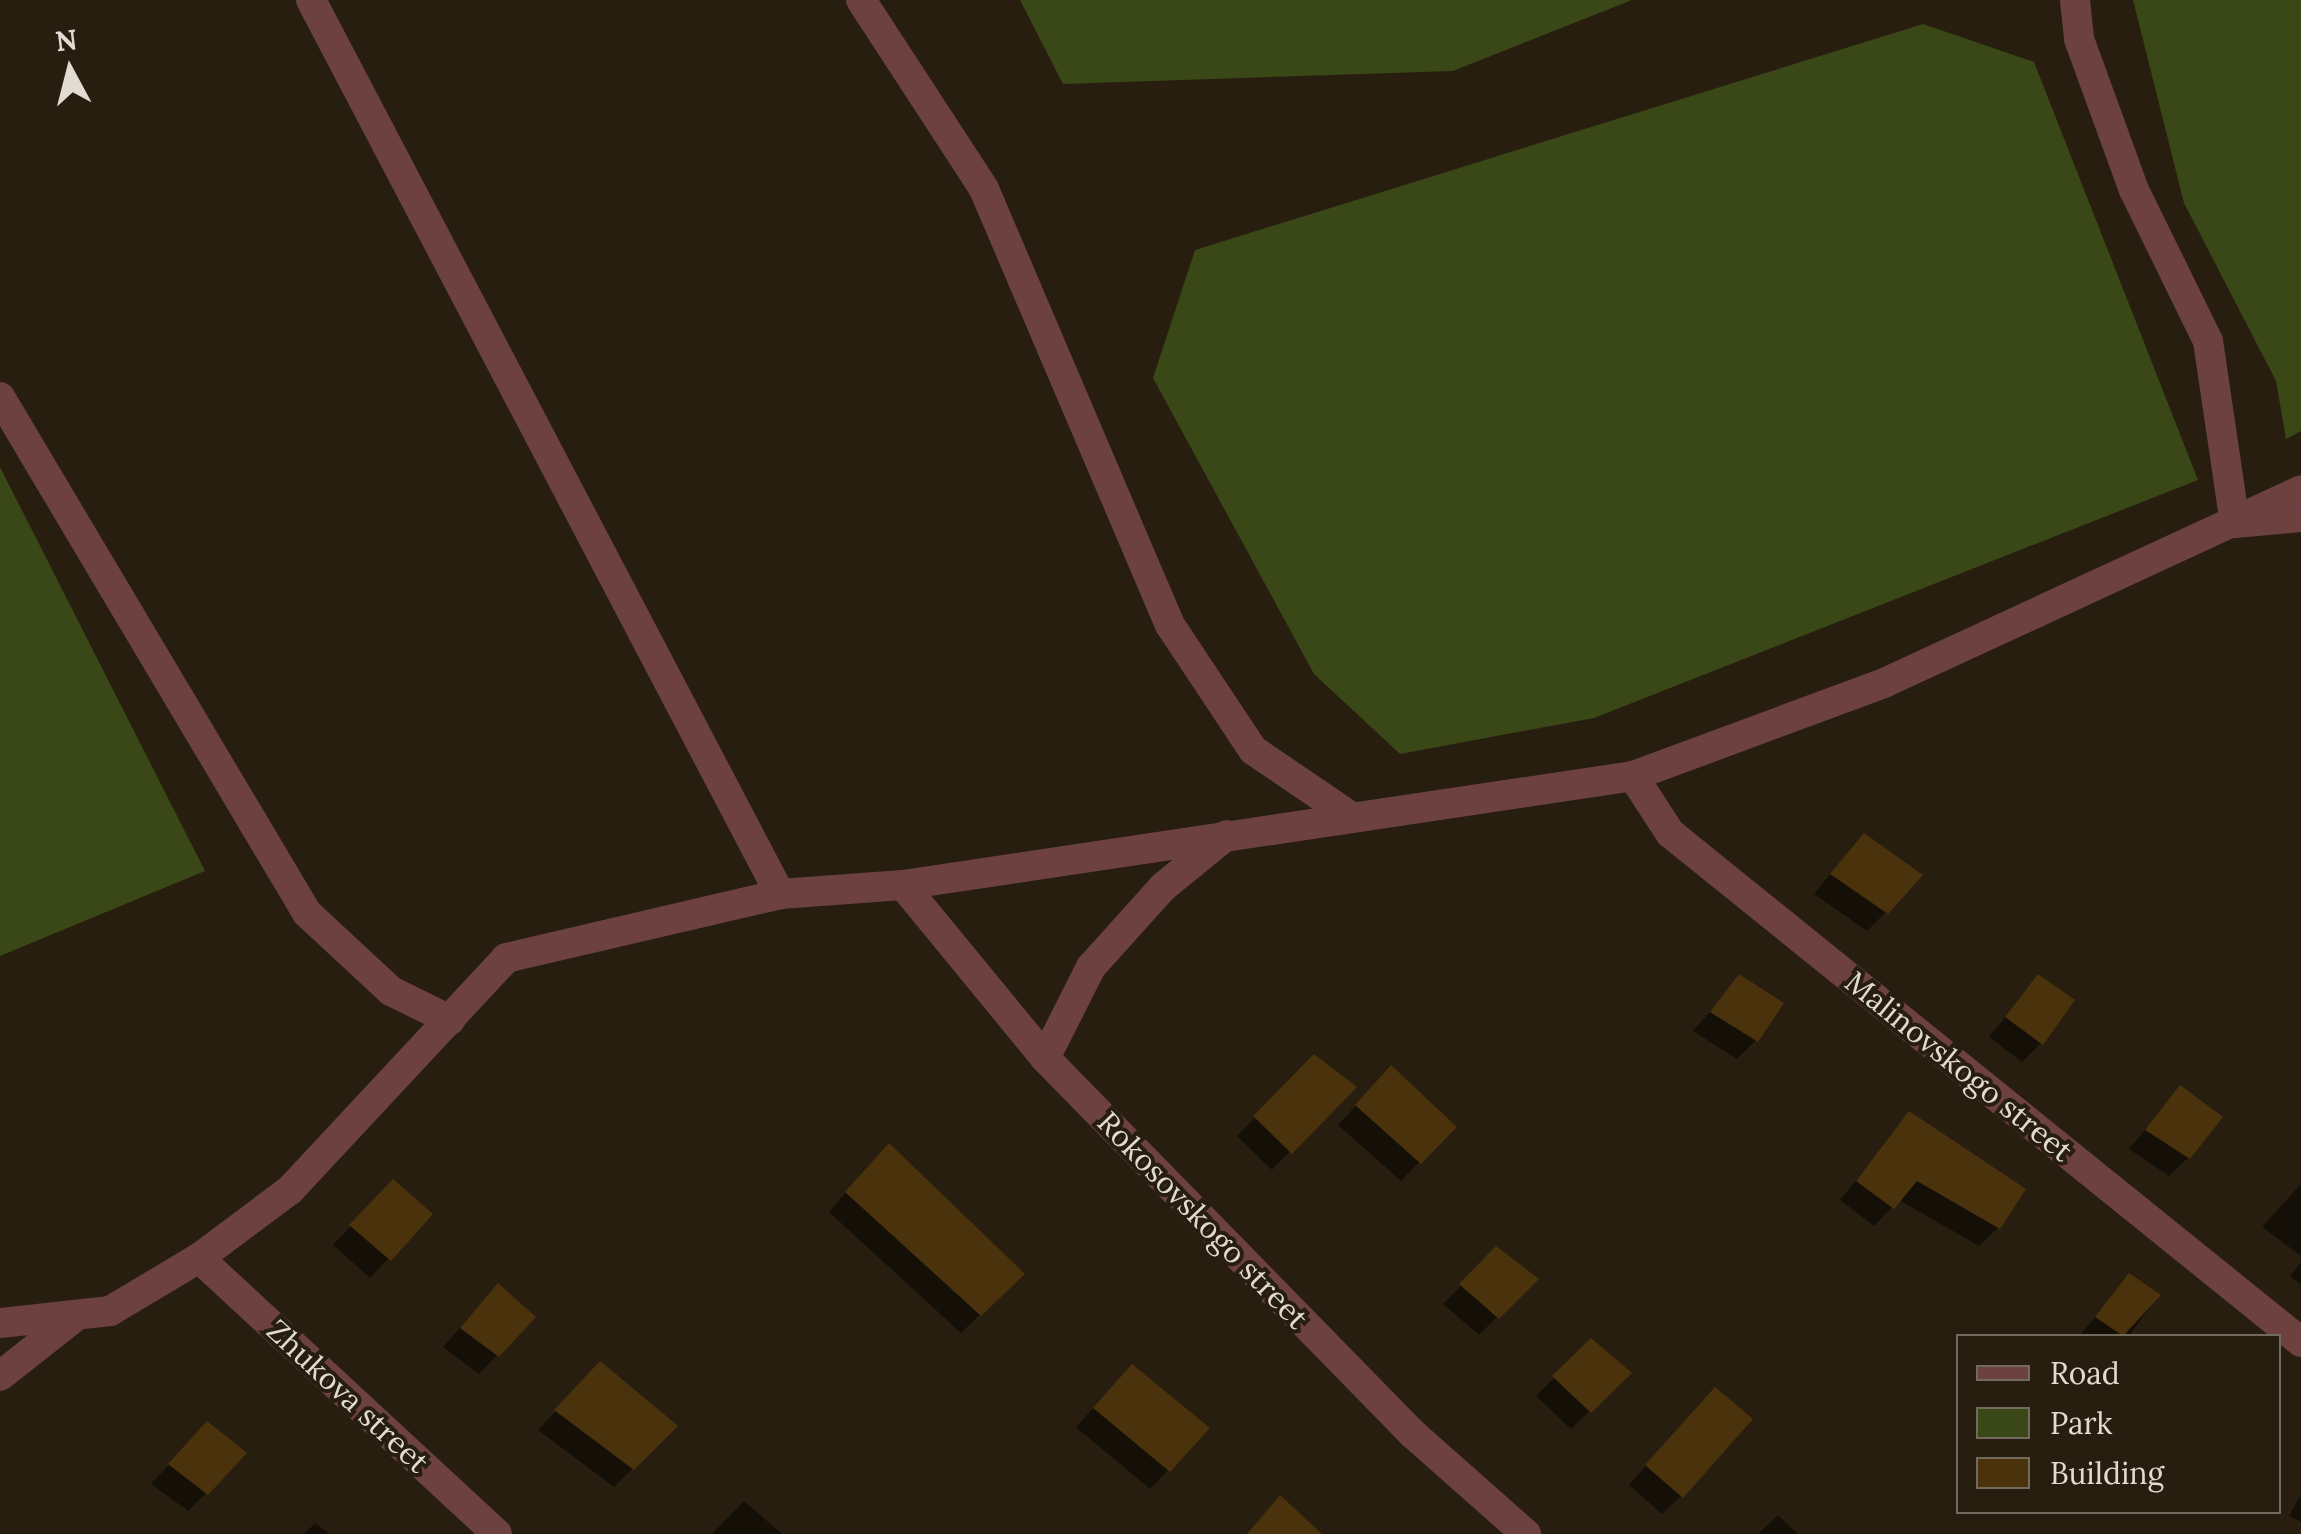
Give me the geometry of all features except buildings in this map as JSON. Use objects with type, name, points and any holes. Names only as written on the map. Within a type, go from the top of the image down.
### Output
[{"type":"street","points":[[310,0],[780,894]]},
{"type":"street","points":[[861,0],[984,189],[1170,625],[1253,750],[1347,814]]},
{"type":"street","points":[[2076,0],[2079,39],[2134,190],[2208,342],[2235,523]]},
{"type":"street","points":[[0,397],[307,913],[391,991],[450,1020]]},
{"type":"street","points":[[0,1323],[110,1311],[200,1258],[290,1190],[506,958],[780,894],[903,885],[1347,814],[1633,776],[1884,682],[2301,490]]},
{"type":"street","points":[[2235,523],[2301,517]]},
{"type":"street","name":"Malinovskogo street","points":[[1633,776],[1670,833],[2301,1342]]},
{"type":"street","points":[[1045,1058],[1092,967],[1163,887],[1230,833]]},
{"type":"street","name":"Rokosovskogo street","points":[[903,885],[1045,1058],[1413,1434],[1526,1534]]},
{"type":"street","name":"Zhukova street","points":[[200,1258],[498,1534]]},
{"type":"street","points":[[0,1376],[78,1314]]},
{"type":"green space","points":[[1020,0],[1632,0],[1453,71],[1063,84]]},
{"type":"green space","points":[[2133,0],[2301,0],[2301,431],[2286,439],[2276,381],[2184,203]]},
{"type":"green space","points":[[1923,24],[2034,62],[2198,480],[1594,718],[1400,754],[1314,674],[1153,378],[1195,250]]},
{"type":"green space","points":[[0,467],[205,871],[0,956]]}]
